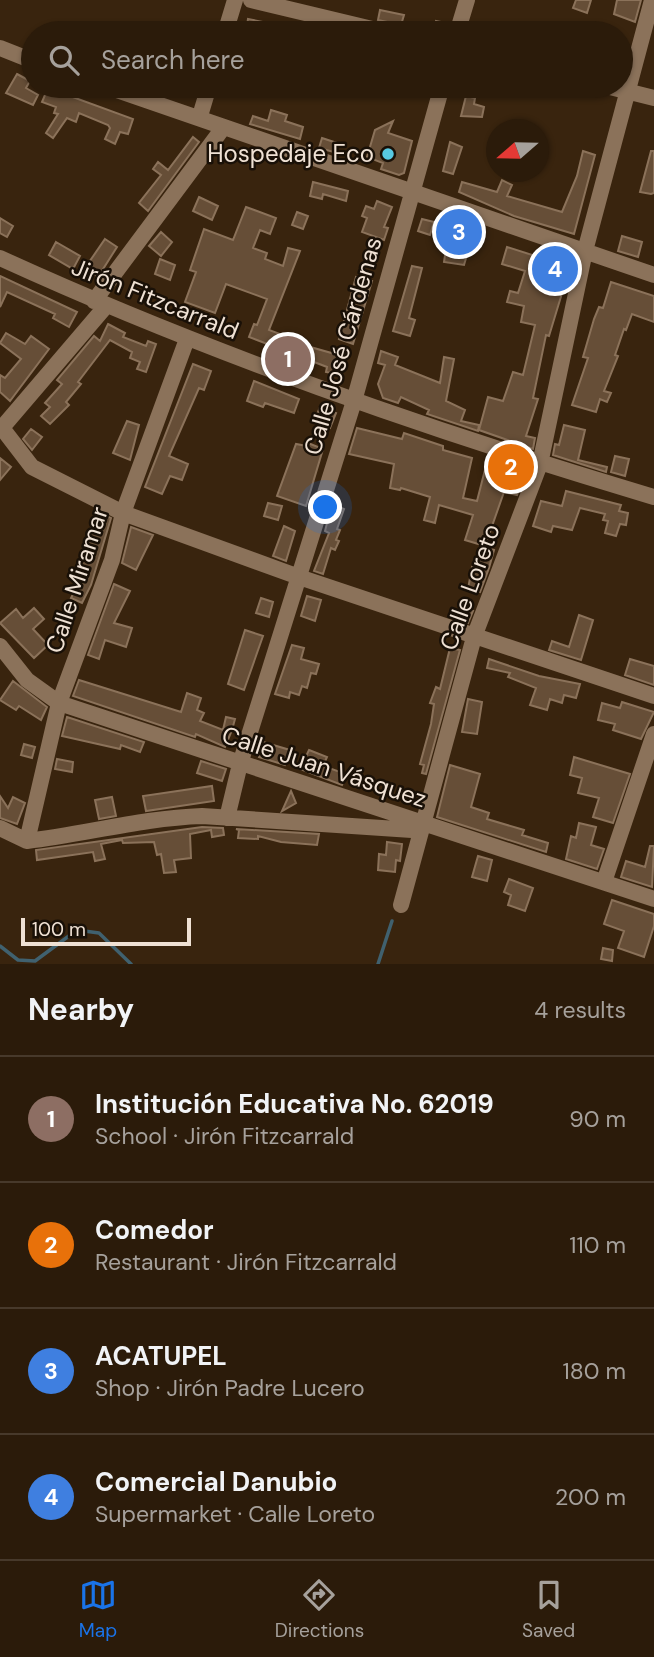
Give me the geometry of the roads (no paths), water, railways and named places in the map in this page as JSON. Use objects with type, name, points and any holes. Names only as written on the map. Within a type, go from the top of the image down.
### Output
[{"type":"street","points":[[228,21],[234,0]]},
{"type":"street","points":[[251,0],[339,21]]},
{"type":"street","points":[[461,21],[467,0]]},
{"type":"street","name":"Calle Loreto","points":[[633,72],[652,0]]},
{"type":"street","points":[[0,48],[21,56]]},
{"type":"street","points":[[633,92],[654,98]]},
{"type":"street","points":[[143,98],[200,116],[223,128],[654,275]]},
{"type":"street","points":[[200,116],[205,98]]},
{"type":"street","name":"Calle José Cárdenas","points":[[227,818],[240,764],[354,401],[410,191],[438,98]]},
{"type":"street","name":"Calle Loreto","points":[[401,905],[474,637],[540,464],[585,251],[626,98]]},
{"type":"street","points":[[223,128],[100,303],[1,429],[32,467],[123,513],[299,577],[654,696]]},
{"type":"street","name":"Jirón Fitzcarrald","points":[[0,258],[187,339],[354,401],[540,464],[654,497]]},
{"type":"street","name":"Calle Miramar","points":[[27,841],[59,703],[113,560],[123,513],[187,339]]},
{"type":"street","name":"Calle Juan Vásquez","points":[[0,646],[27,680],[59,703],[654,899]]},
{"type":"street","points":[[604,882],[654,734]]},
{"type":"street","points":[[0,828],[27,841],[79,835],[170,817],[412,830],[423,822]]},
{"type":"waterway","points":[[378,964],[392,921]]},
{"type":"waterway","points":[[0,946],[18,960],[35,961],[77,930],[99,933],[131,964]]},
{"type":"place","name":"Hospedaje Eco","points":[[388,154]]},
{"type":"place","name":"ACATUPEL","points":[[459,232]]},
{"type":"place","name":"Comercial Danubio","points":[[555,269]]},
{"type":"place","name":"Institución Educativa No. 62019","points":[[288,359]]},
{"type":"place","name":"Comedor","points":[[511,467]]}]
